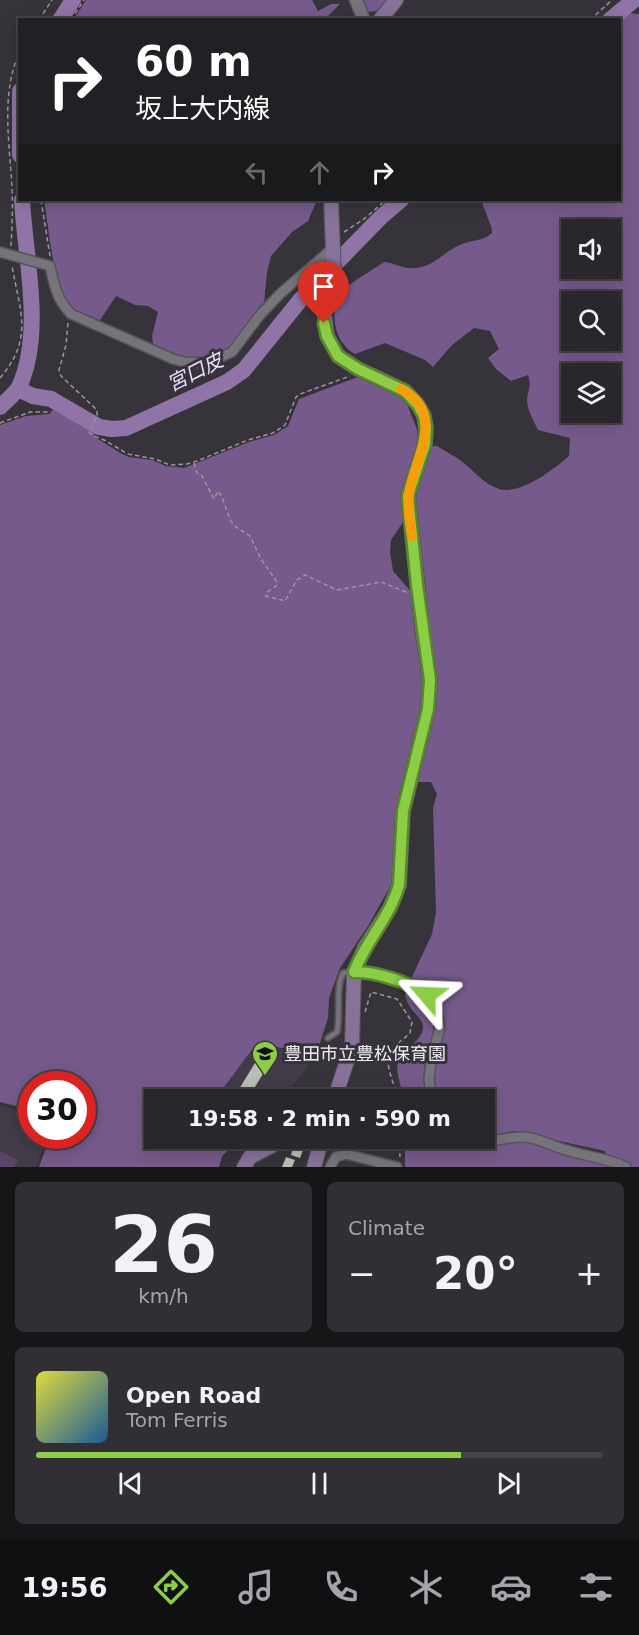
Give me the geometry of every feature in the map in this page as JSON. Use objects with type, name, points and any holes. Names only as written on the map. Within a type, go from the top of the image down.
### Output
[{"type":"main road","points":[[382,18],[396,0]]},
{"type":"main road","points":[[331,201],[334,276],[324,312],[327,336],[338,356],[358,369],[405,391],[418,405],[424,416],[425,444],[408,496],[430,680],[428,709],[403,811],[399,885],[385,917],[365,947],[354,972],[354,1032],[347,1064],[338,1089]]},
{"type":"main road","points":[[244,1167],[250,1156],[264,1149]]},
{"type":"main road","points":[[314,1167],[319,1149]]},
{"type":"street","points":[[356,0],[363,18]]},
{"type":"street","points":[[0,252],[50,266],[59,297],[63,306],[71,314],[173,359],[208,363],[232,352],[280,293],[333,247]]},
{"type":"street","points":[[354,972],[369,973],[420,989],[435,1006],[440,1028],[431,1061],[430,1089]]},
{"type":"street","points":[[495,1140],[528,1137],[560,1148],[605,1158],[626,1167]]},
{"type":"street","points":[[330,1167],[336,1157],[346,1155],[398,1167]]},
{"type":"lane","points":[[328,1038],[336,1032],[340,1018],[339,982],[343,973],[354,972]]},
{"type":"path","points":[[40,18],[52,0]]},
{"type":"path","points":[[72,18],[84,0]]},
{"type":"path","points":[[592,18],[612,0]]},
{"type":"path","points":[[0,378],[12,361],[22,340],[23,324],[12,254],[12,190],[6,110],[6,91],[13,63],[18,54]]},
{"type":"path","points":[[41,201],[50,266]]},
{"type":"path","points":[[333,247],[385,201]]},
{"type":"path","points":[[71,314],[59,370],[61,376],[97,410],[97,417],[89,432],[128,454],[170,465],[194,462],[248,440],[273,433],[285,425],[296,397],[348,377],[358,369]]},
{"type":"path","points":[[0,423],[30,412],[51,412]]},
{"type":"path","points":[[194,462],[197,473],[202,476],[214,499],[218,491],[230,520],[250,536],[261,559],[277,582],[276,586],[266,593],[266,596],[285,601],[297,580],[305,575],[337,590],[381,582],[406,592],[407,583]]},
{"type":"path","points":[[354,1032],[360,1028],[371,992],[397,999],[412,1022],[410,1034],[390,1050],[388,1056],[395,1089]]},
{"type":"path","points":[[398,1167],[400,1149]]},
{"type":"shaded area","points":[[86,0],[312,0],[318,11],[331,4],[340,4],[326,18],[75,18]]},
{"type":"shaded area","points":[[362,0],[387,0],[377,11],[370,12],[364,8]]},
{"type":"shaded area","points":[[625,13],[639,14],[639,1167],[632,1167],[606,1156],[605,1151],[513,1131],[495,1135],[495,1089],[435,1089],[434,1067],[444,1030],[442,1012],[427,990],[411,979],[432,934],[436,912],[433,808],[437,794],[431,782],[414,782],[431,711],[412,499],[426,452],[432,446],[437,446],[459,459],[489,484],[508,490],[537,480],[569,456],[570,438],[538,430],[527,404],[530,386],[528,375],[511,381],[496,369],[488,358],[499,349],[490,331],[474,328],[452,345],[433,367],[425,360],[385,343],[355,354],[342,343],[338,336],[334,312],[335,294],[384,262],[408,268],[423,267],[456,247],[482,239],[492,233],[481,201],[621,201],[621,18],[618,18]]},
{"type":"shaded area","points":[[44,201],[317,201],[308,221],[292,232],[271,256],[264,304],[232,347],[209,359],[187,359],[153,344],[152,336],[158,312],[148,306],[135,305],[116,296],[100,320],[70,307],[62,296],[58,284]]},
{"type":"shaded area","points":[[358,377],[405,399],[417,429],[418,440],[405,519],[391,540],[390,552],[393,571],[415,596],[426,681],[391,885],[368,926],[340,968],[329,998],[328,1018],[316,1055],[256,1044],[223,1089],[144,1089],[144,1149],[230,1149],[222,1156],[219,1167],[39,1167],[46,1149],[96,1149],[96,1071],[18,1071],[18,1107],[0,1102],[0,425],[26,416],[50,414],[54,408],[75,419],[80,425],[82,423],[93,429],[95,437],[120,453],[129,457],[152,460],[166,466],[184,468],[249,442],[274,435],[288,426],[299,399]]},
{"type":"shaded area","points":[[408,991],[424,1002],[432,1019],[432,1036],[424,1066],[425,1089],[402,1089],[398,1075],[398,1062],[420,1037],[423,1027],[405,995]]},
{"type":"shaded area","name":"豊田市立豊松保育園","points":[[255,1044],[316,1055],[290,1089],[223,1089]]},
{"type":"shaded area","points":[[0,1106],[18,1109],[18,1149],[42,1149],[36,1167],[0,1167]]},
{"type":"shaded area","points":[[516,1142],[529,1143],[619,1167],[405,1167],[405,1149],[495,1149],[495,1145]]},
{"type":"shaded area","points":[[0,1151],[18,1160],[14,1167],[0,1167]]},
{"type":"building","points":[[264,1048],[275,1054],[254,1089],[239,1089]]},
{"type":"building","points":[[292,1149],[303,1150],[300,1158],[291,1155]]},
{"type":"building","points":[[286,1157],[295,1160],[292,1167],[282,1167]]},
{"type":"waterway","points":[[61,18],[73,0]]},
{"type":"waterway","name":"宮口皮","points":[[612,18],[634,0]]},
{"type":"waterway","points":[[0,407],[19,387],[30,343],[31,295],[22,201]]},
{"type":"waterway","name":"宮口皮","points":[[18,389],[33,396],[51,399],[99,427],[112,429],[126,428],[227,382],[244,370],[301,299],[381,217],[400,201]]},
{"type":"slow traffic","points":[[401,389],[418,405],[424,416],[426,428],[425,444],[408,496],[412,536]]},
{"type":"place","name":"豊田市立豊松保育園","points":[[265,1077]]},
{"type":"route","points":[[324,323],[327,336],[338,356],[358,369],[405,391],[418,405],[424,416],[426,428],[425,444],[408,496],[430,680],[428,709],[403,811],[399,885],[390,908],[365,947],[354,972],[369,973],[409,985],[420,989],[427,995]]}]
